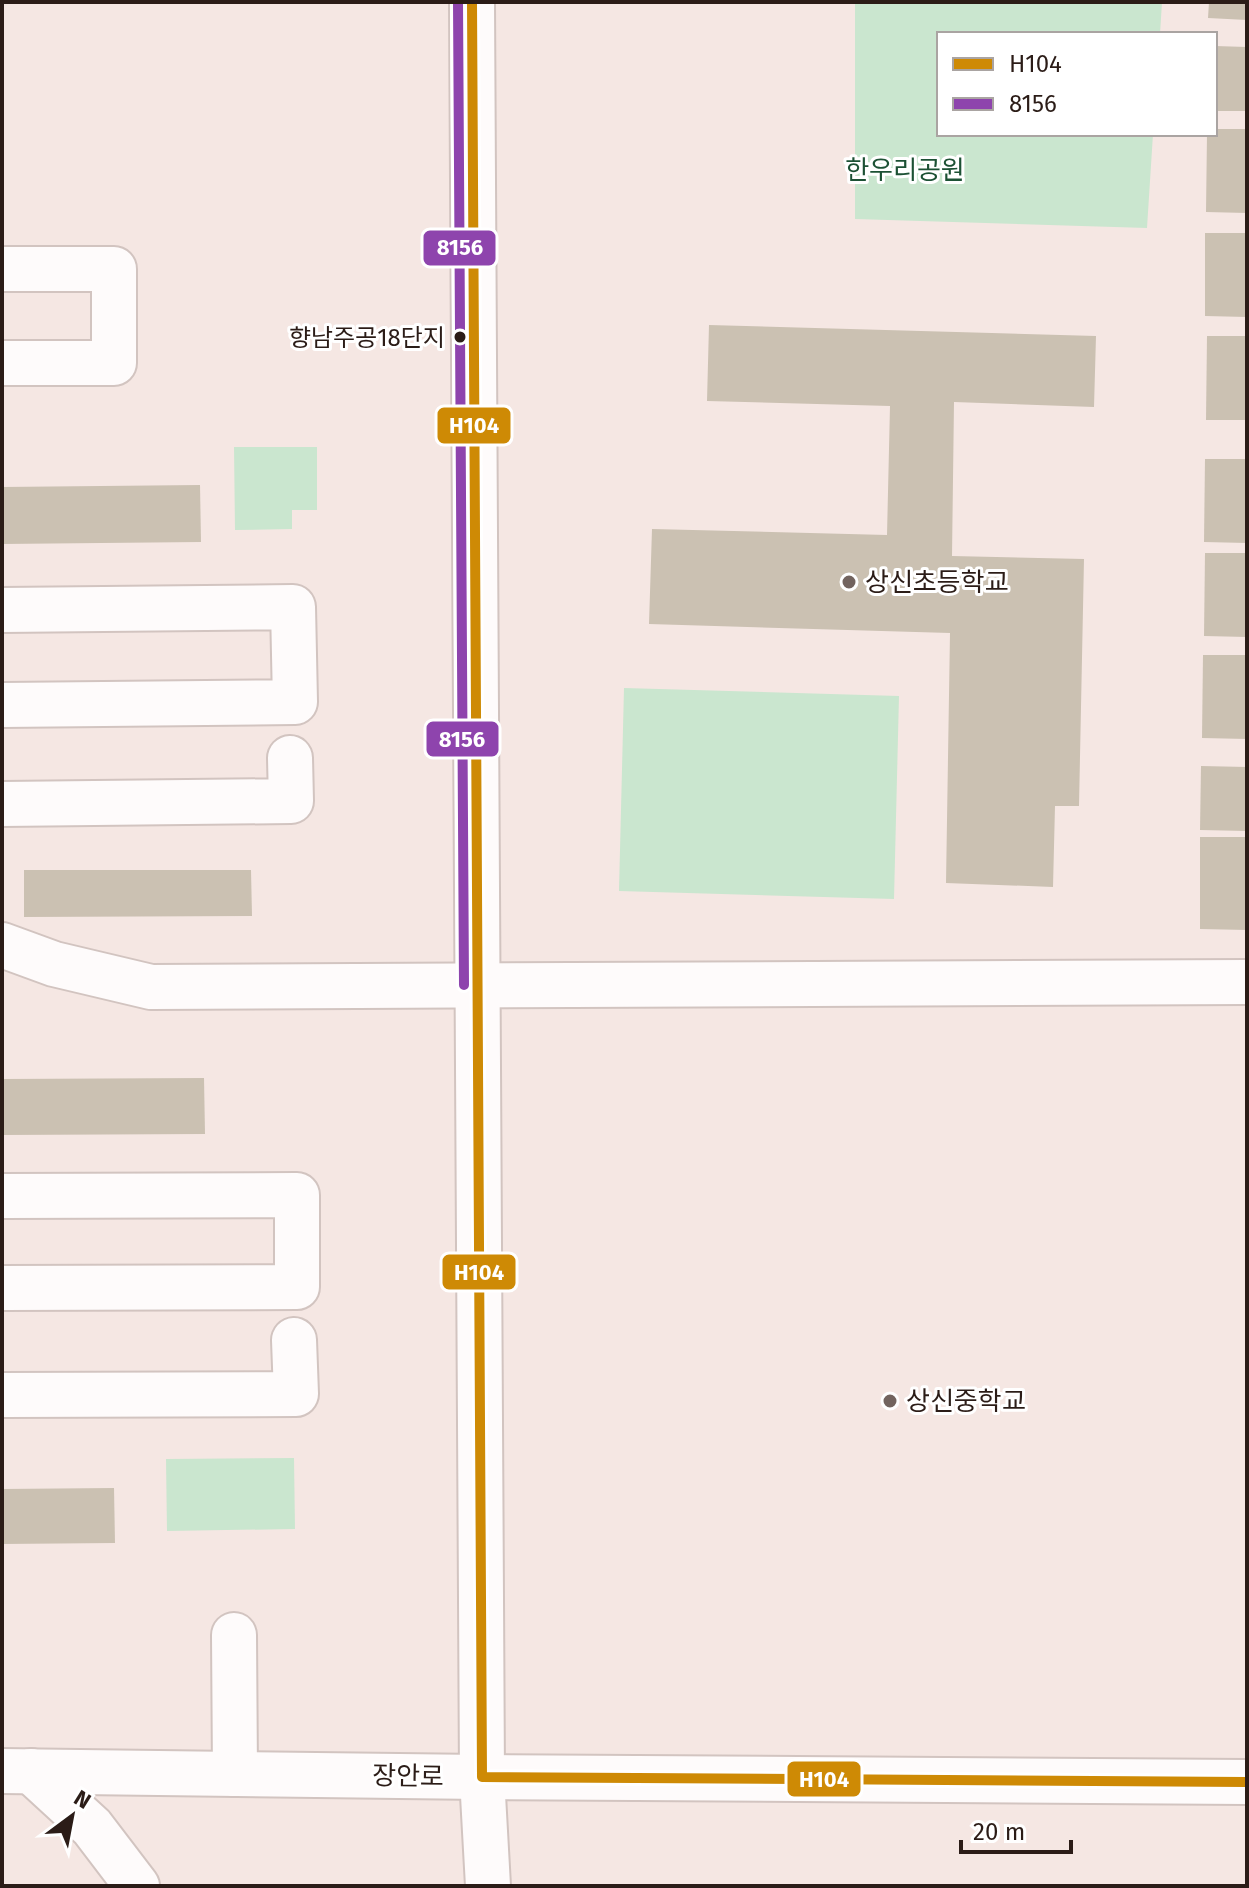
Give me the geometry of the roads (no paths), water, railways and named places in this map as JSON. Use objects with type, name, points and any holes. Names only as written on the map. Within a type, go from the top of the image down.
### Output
[{"type":"street","points":[[472,2],[482,1777],[488,1886]]},
{"type":"street","points":[[2,269],[114,269],[114,363],[2,363]]},
{"type":"street","points":[[2,610],[293,607],[295,702],[2,705]]},
{"type":"street","points":[[2,804],[291,801],[290,758]]},
{"type":"street","points":[[2,945],[54,964],[151,987],[1247,982]]},
{"type":"street","points":[[2,1196],[297,1195],[297,1287],[2,1288]]},
{"type":"street","points":[[2,1395],[296,1394],[294,1340]]},
{"type":"street","points":[[234,1635],[235,1774]]},
{"type":"street","points":[[16,1771],[92,1827],[137,1886]]},
{"type":"street","name":"장안로","points":[[16,1771],[1247,1782]]},
{"type":"place","name":"향남주공18단지","points":[[460,337]]},
{"type":"place","name":"상신초등학교","points":[[849,582]]},
{"type":"place","name":"상신중학교","points":[[890,1401]]},
{"type":"park label","name":"한우리공원","points":[[905,170]]}]
